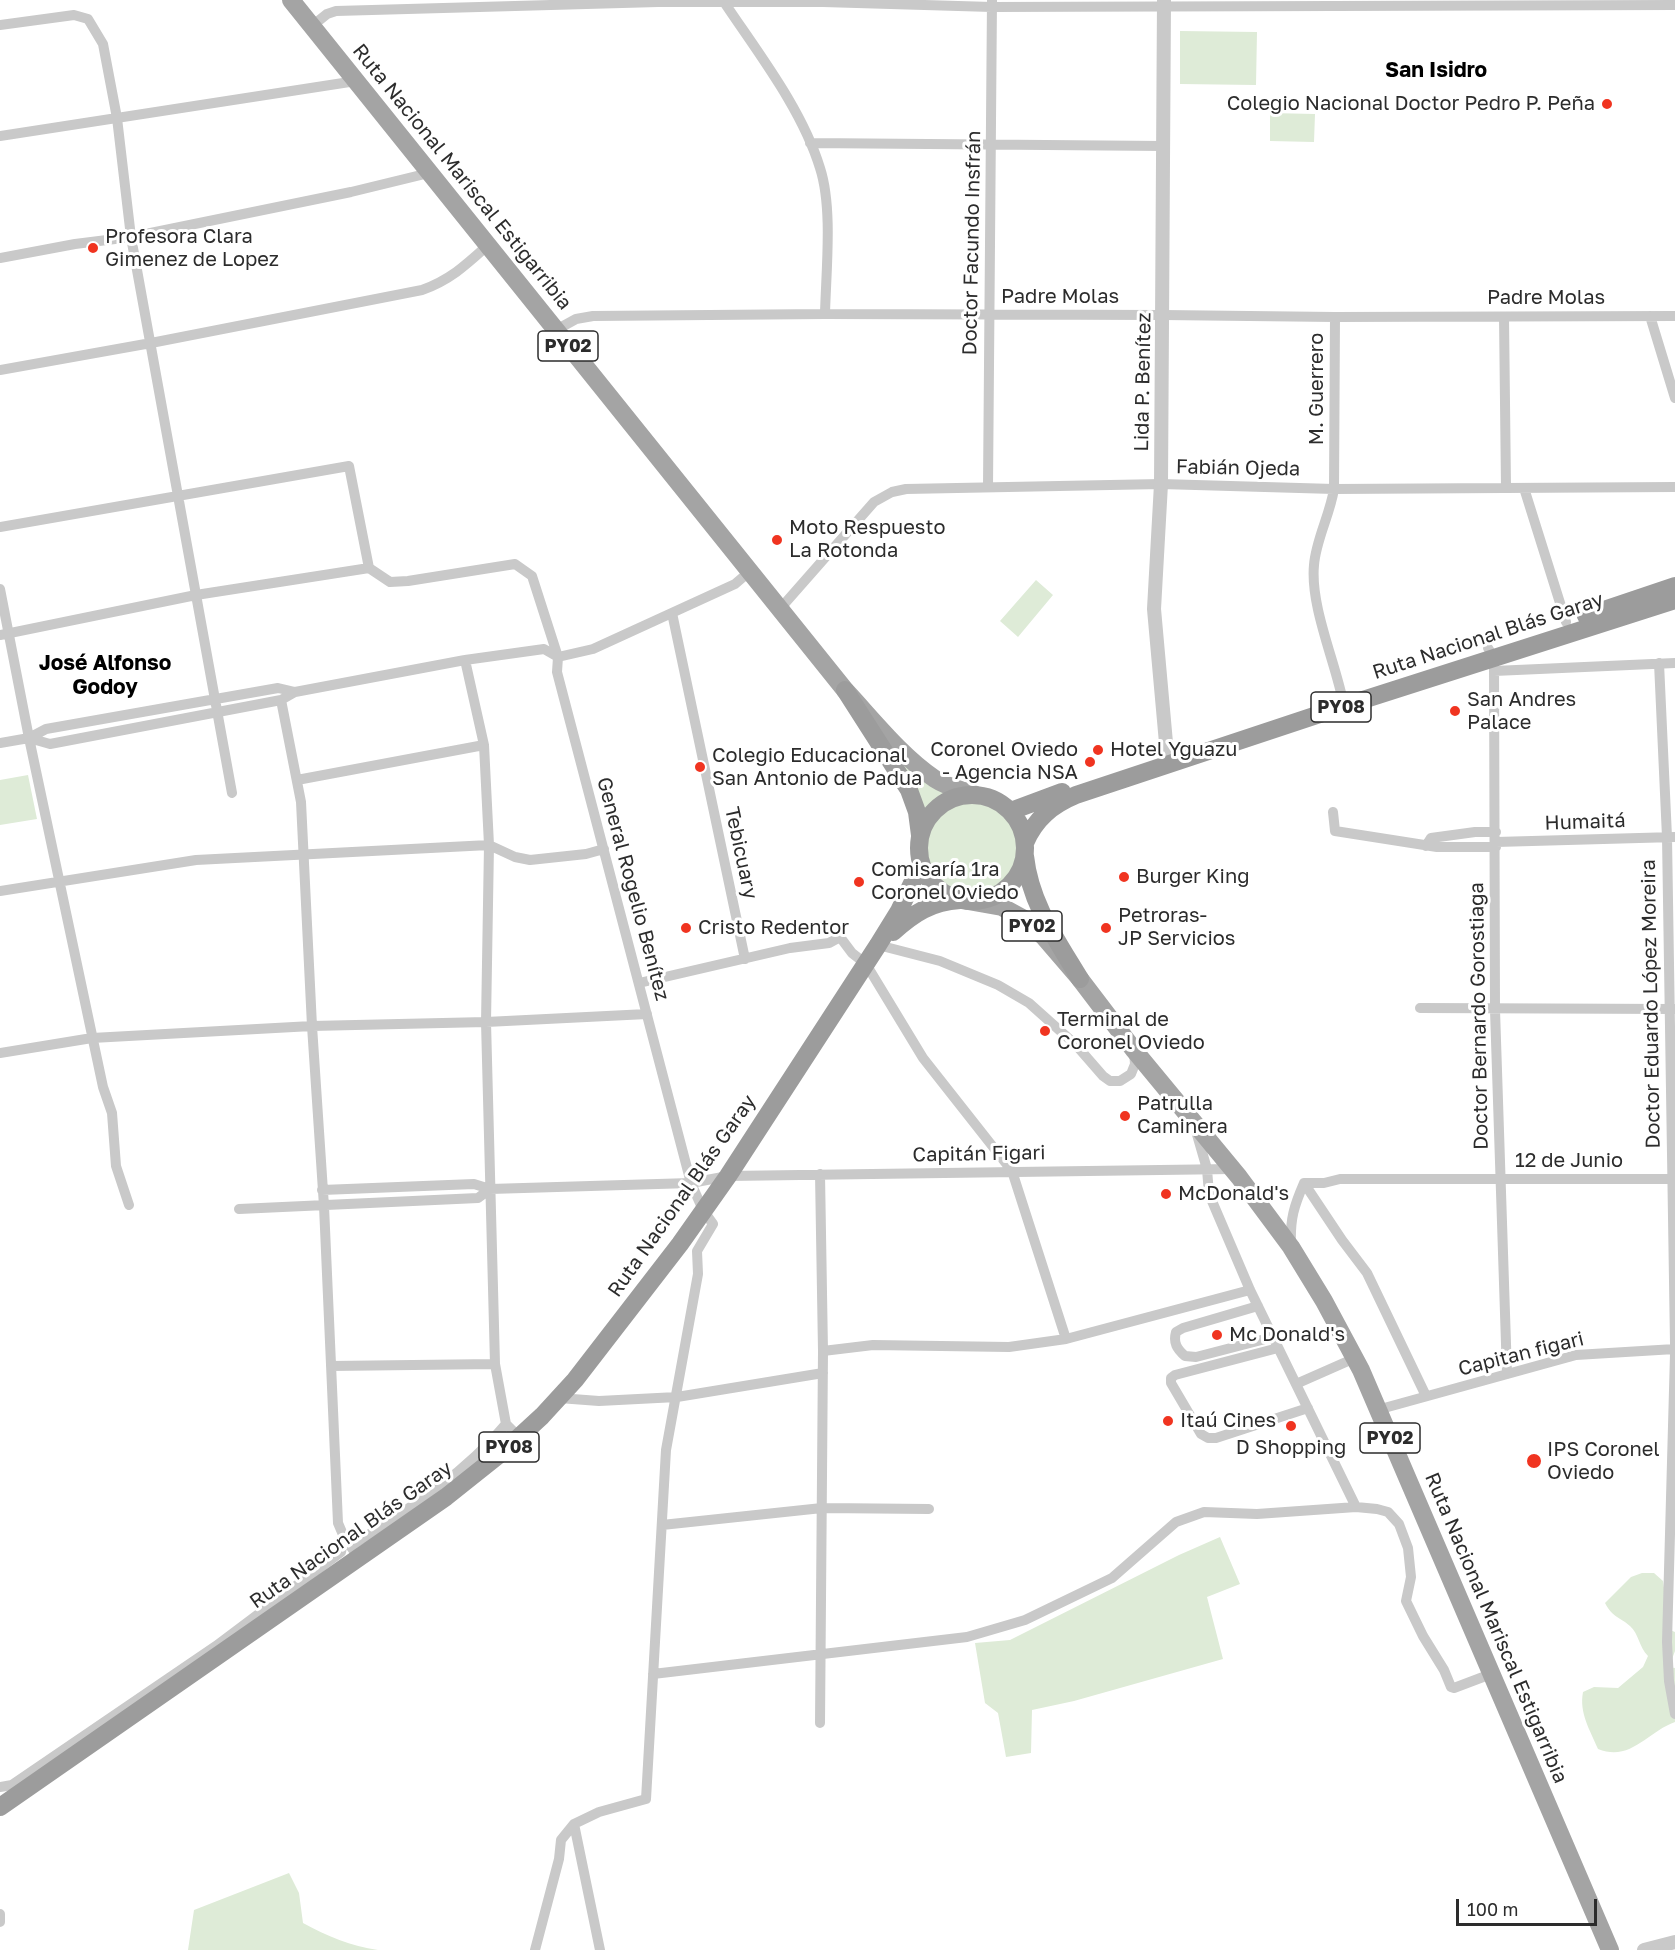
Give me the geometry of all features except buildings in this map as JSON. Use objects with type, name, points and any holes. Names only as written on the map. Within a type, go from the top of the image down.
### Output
[{"type":"highway","name":"Ruta Nacional Blás Garay","points":[[1492,659],[1566,622],[1675,586]]},
{"type":"highway","name":"Ruta Nacional Blás Garay","points":[[1011,811],[1343,701],[1492,659],[1675,600]]},
{"type":"highway","name":"PY02","points":[[845,690],[909,790],[917,812],[921,864],[928,878],[939,889],[964,900],[984,900],[999,894],[1011,884],[1020,871],[1025,849]]},
{"type":"highway","name":"Ruta Nacional Blás Garay","points":[[1025,849],[1037,821],[1065,799],[1169,758]]},
{"type":"highway","name":"PY02","points":[[974,794],[988,796],[1000,802],[1011,811],[1023,831],[1028,878],[1036,903],[1080,979]]},
{"type":"highway","points":[[920,835],[934,809],[960,795],[974,794]]},
{"type":"highway","name":"Ruta Nacional Blás Garay","points":[[1,1799],[351,1547],[446,1497],[519,1437],[559,1398],[680,1244],[728,1176],[878,945],[899,911],[921,864]]},
{"type":"highway","name":"Ruta Nacional Blás Garay","points":[[878,945],[914,913],[939,902],[964,900]]},
{"type":"main road","name":"Ruta Nacional Mariscal Estigarribia","points":[[291,0],[845,690]]},
{"type":"main road","name":"PY02","points":[[845,690],[920,767],[951,788],[974,794]]},
{"type":"main road","name":"PY02","points":[[964,900],[1002,907],[1024,919],[1043,936],[1080,979]]},
{"type":"main road","name":"Ruta Nacional Mariscal Estigarribia","points":[[1080,979],[1134,1050],[1232,1169],[1291,1247],[1324,1301],[1355,1358],[1610,1950]]},
{"type":"street","points":[[312,26],[327,14],[336,11],[483,3],[658,1],[992,4],[1663,2],[1675,5]]},
{"type":"street","points":[[724,2],[791,103],[821,169],[827,204],[825,314]]},
{"type":"street","name":"Lida P. Benítez","points":[[1164,3],[1161,484],[1154,609],[1169,758]]},
{"type":"street","name":"Doctor Facundo Insfrán","points":[[988,487],[992,4]]},
{"type":"street","points":[[0,25],[74,15],[88,19],[104,44],[117,118],[131,237],[232,793]]},
{"type":"street","points":[[0,136],[356,81]]},
{"type":"street","points":[[810,143],[1164,146]]},
{"type":"street","points":[[0,258],[75,244],[131,237],[351,192],[429,173]]},
{"type":"street","points":[[0,370],[151,344],[422,290],[441,284],[487,246]]},
{"type":"street","name":"Padre Molas","points":[[556,330],[576,319],[593,316],[825,314],[1675,316]]},
{"type":"street","points":[[1504,316],[1506,488]]},
{"type":"street","points":[[1650,316],[1675,398]]},
{"type":"street","name":"M. Guerrero","points":[[1335,317],[1334,489],[1331,507],[1314,561],[1313,577],[1316,598],[1343,701]]},
{"type":"street","points":[[0,527],[349,466],[369,568],[196,595],[4,634]]},
{"type":"street","name":"Fabián Ojeda","points":[[780,610],[874,502],[892,492],[906,489],[1161,484],[1334,489],[1675,487]]},
{"type":"street","points":[[1524,488],[1566,622]]},
{"type":"street","name":"General Rogelio Benítez","points":[[369,568],[390,582],[515,564],[532,576],[558,657],[557,672],[691,1183],[703,1210],[713,1224],[698,1251],[698,1274],[676,1397]]},
{"type":"street","points":[[28,738],[50,744],[281,700],[295,692],[465,660],[544,649],[558,657],[593,649],[735,584],[749,572]]},
{"type":"street","points":[[0,589],[4,634],[102,1088],[112,1113],[116,1166],[129,1205]]},
{"type":"street","name":"Tebicuary","points":[[672,613],[745,959]]},
{"type":"street","points":[[1492,659],[1675,663]]},
{"type":"street","name":"Doctor Bernardo Gorostiaga","points":[[1492,659],[1496,841],[1495,1010],[1507,1374]]},
{"type":"street","points":[[465,660],[484,745],[489,845],[486,1022],[495,1364],[506,1424],[519,1437]]},
{"type":"street","name":"Doctor Eduardo López Moreira","points":[[1659,663],[1671,837],[1675,1344]]},
{"type":"street","points":[[0,744],[28,738],[46,729],[214,699],[278,688],[295,692]]},
{"type":"street","points":[[281,700],[301,802],[324,1206],[338,1523],[351,1547]]},
{"type":"street","points":[[297,780],[484,745]]},
{"type":"street","points":[[1333,812],[1335,831],[1426,846],[1475,848],[1496,841]]},
{"type":"street","points":[[1426,846],[1431,838],[1475,832],[1496,841]]},
{"type":"street","name":"Humaitá","points":[[1496,841],[1671,837]]},
{"type":"street","points":[[0,891],[196,860],[489,845],[515,857],[530,860],[586,854],[604,849]]},
{"type":"street","points":[[639,983],[790,948],[829,943],[840,937],[866,964],[922,1058],[1012,1171],[1066,1339]]},
{"type":"street","points":[[878,945],[940,960],[998,985],[1029,1002],[1110,1081],[1120,1081],[1131,1074],[1135,1064],[1134,1050]]},
{"type":"street","points":[[1420,1008],[1672,1009]]},
{"type":"street","points":[[0,1053],[92,1038],[312,1026],[486,1022],[647,1014]]},
{"type":"street","points":[[1194,1123],[1207,1169],[1209,1194],[1250,1290],[1356,1507]]},
{"type":"street","name":"Capitán Figari","points":[[490,1189],[691,1183],[728,1176],[1232,1169]]},
{"type":"street","points":[[820,1174],[823,1351],[820,1723]]},
{"type":"street","name":"12 de Junio","points":[[1304,1183],[1324,1183],[1340,1179],[1673,1179]]},
{"type":"street","points":[[1291,1247],[1290,1220],[1304,1183]]},
{"type":"street","points":[[1304,1183],[1367,1273],[1426,1396]]},
{"type":"street","points":[[322,1190],[474,1184],[490,1189]]},
{"type":"street","points":[[239,1209],[478,1198],[490,1189]]},
{"type":"street","points":[[823,1351],[873,1345],[1009,1347],[1066,1339],[1250,1290]]},
{"type":"street","points":[[1258,1306],[1183,1328],[1176,1332],[1174,1340],[1178,1350],[1185,1356],[1196,1357],[1273,1337]]},
{"type":"street","points":[[1278,1348],[1175,1375],[1171,1378],[1171,1383],[1202,1434],[1208,1438],[1216,1438],[1308,1408]]},
{"type":"street","points":[[1675,1351],[1673,1522],[1667,1642],[1669,1682],[1675,1714]]},
{"type":"street","name":"Capitan figari","points":[[1377,1410],[1576,1355],[1675,1351]]},
{"type":"street","points":[[1296,1384],[1355,1358]]},
{"type":"street","points":[[331,1366],[495,1364]]},
{"type":"street","points":[[559,1398],[599,1401],[676,1397],[823,1372]]},
{"type":"street","points":[[535,1950],[559,1859],[561,1840],[574,1824],[599,1812],[646,1798],[666,1450],[676,1397]]},
{"type":"street","points":[[1,1799],[12,1785],[216,1646],[341,1552],[432,1494],[487,1447],[506,1424]]},
{"type":"street","points":[[653,1674],[967,1637],[1026,1620],[1112,1578],[1176,1522],[1204,1512],[1257,1514],[1356,1507],[1388,1512],[1399,1524],[1408,1548],[1411,1577],[1406,1601],[1451,1687],[1454,1688],[1491,1674]]},
{"type":"street","points":[[662,1525],[822,1508],[929,1509]]},
{"type":"street","points":[[574,1824],[600,1950]]},
{"type":"street","points":[[0,1914],[0,1922]]},
{"type":"street","points":[[1644,1950],[1675,1942]]},
{"type":"green space","points":[[1180,31],[1257,32],[1256,85],[1180,84]]},
{"type":"green space","points":[[1270,113],[1315,114],[1314,142],[1270,141]]},
{"type":"green space","points":[[1036,580],[1053,595],[1018,637],[1000,621]]},
{"type":"green space","points":[[882,737],[953,793],[939,798],[926,813]]},
{"type":"green space","points":[[28,775],[37,819],[0,825],[0,780]]},
{"type":"green space","points":[[972,803],[990,806],[1005,816],[1015,831],[1018,849],[1015,867],[1005,882],[990,892],[972,895],[954,892],[939,882],[929,867],[926,849],[929,831],[939,816],[954,806]]},
{"type":"green space","points":[[1220,1537],[1240,1584],[1207,1597],[1223,1659],[1074,1701],[1032,1710],[1031,1753],[1006,1757],[998,1713],[985,1703],[975,1643],[1010,1640],[1179,1555]]},
{"type":"green space","points":[[1642,1573],[1654,1573],[1663,1581],[1670,1630],[1675,1632],[1675,1651],[1669,1667],[1675,1668],[1675,1722],[1629,1749],[1610,1752],[1598,1749],[1584,1714],[1583,1692],[1594,1687],[1618,1688],[1643,1667],[1648,1656],[1635,1633],[1630,1626],[1611,1612],[1605,1603],[1631,1577]]},
{"type":"green space","points":[[289,1873],[299,1893],[303,1923],[339,1940],[378,1950],[188,1950],[194,1910]]},
{"type":"place","name":"Colegio Nacional Doctor Pedro P. Peña","points":[[1607,104]]},
{"type":"place","name":"Profesora Clara Gimenez de Lopez","points":[[93,248]]},
{"type":"place","name":"Moto Respuesto La Rotonda","points":[[777,540]]},
{"type":"place","name":"San Andres Palace","points":[[1455,711]]},
{"type":"place","name":"Hotel Yguazu","points":[[1098,750]]},
{"type":"place","name":"Coronel Oviedo - Agencia NSA","points":[[1090,762]]},
{"type":"place","name":"Colegio Educacional San Antonio de Padua","points":[[700,767]]},
{"type":"place","name":"Burger King","points":[[1124,877]]},
{"type":"place","name":"Comisaría 1ra Coronel Oviedo","points":[[859,882]]},
{"type":"place","name":"Cristo Redentor","points":[[686,928]]},
{"type":"place","name":"Petroras- JP Servicios","points":[[1106,928]]},
{"type":"place","name":"Terminal de Coronel Oviedo","points":[[1045,1031]]},
{"type":"place","name":"Patrulla Caminera","points":[[1125,1116]]},
{"type":"place","name":"McDonald's","points":[[1166,1194]]},
{"type":"place","name":"Mc Donald's","points":[[1217,1335]]},
{"type":"place","name":"Itaú Cines","points":[[1168,1421]]},
{"type":"place","name":"D Shopping","points":[[1291,1426]]},
{"type":"place","name":"IPS Coronel Oviedo","points":[[1534,1461]]},
{"type":"district","name":"San Isidro","points":[[1436,70]]},
{"type":"district","name":"José Alfonso Godoy","points":[[105,675]]}]
